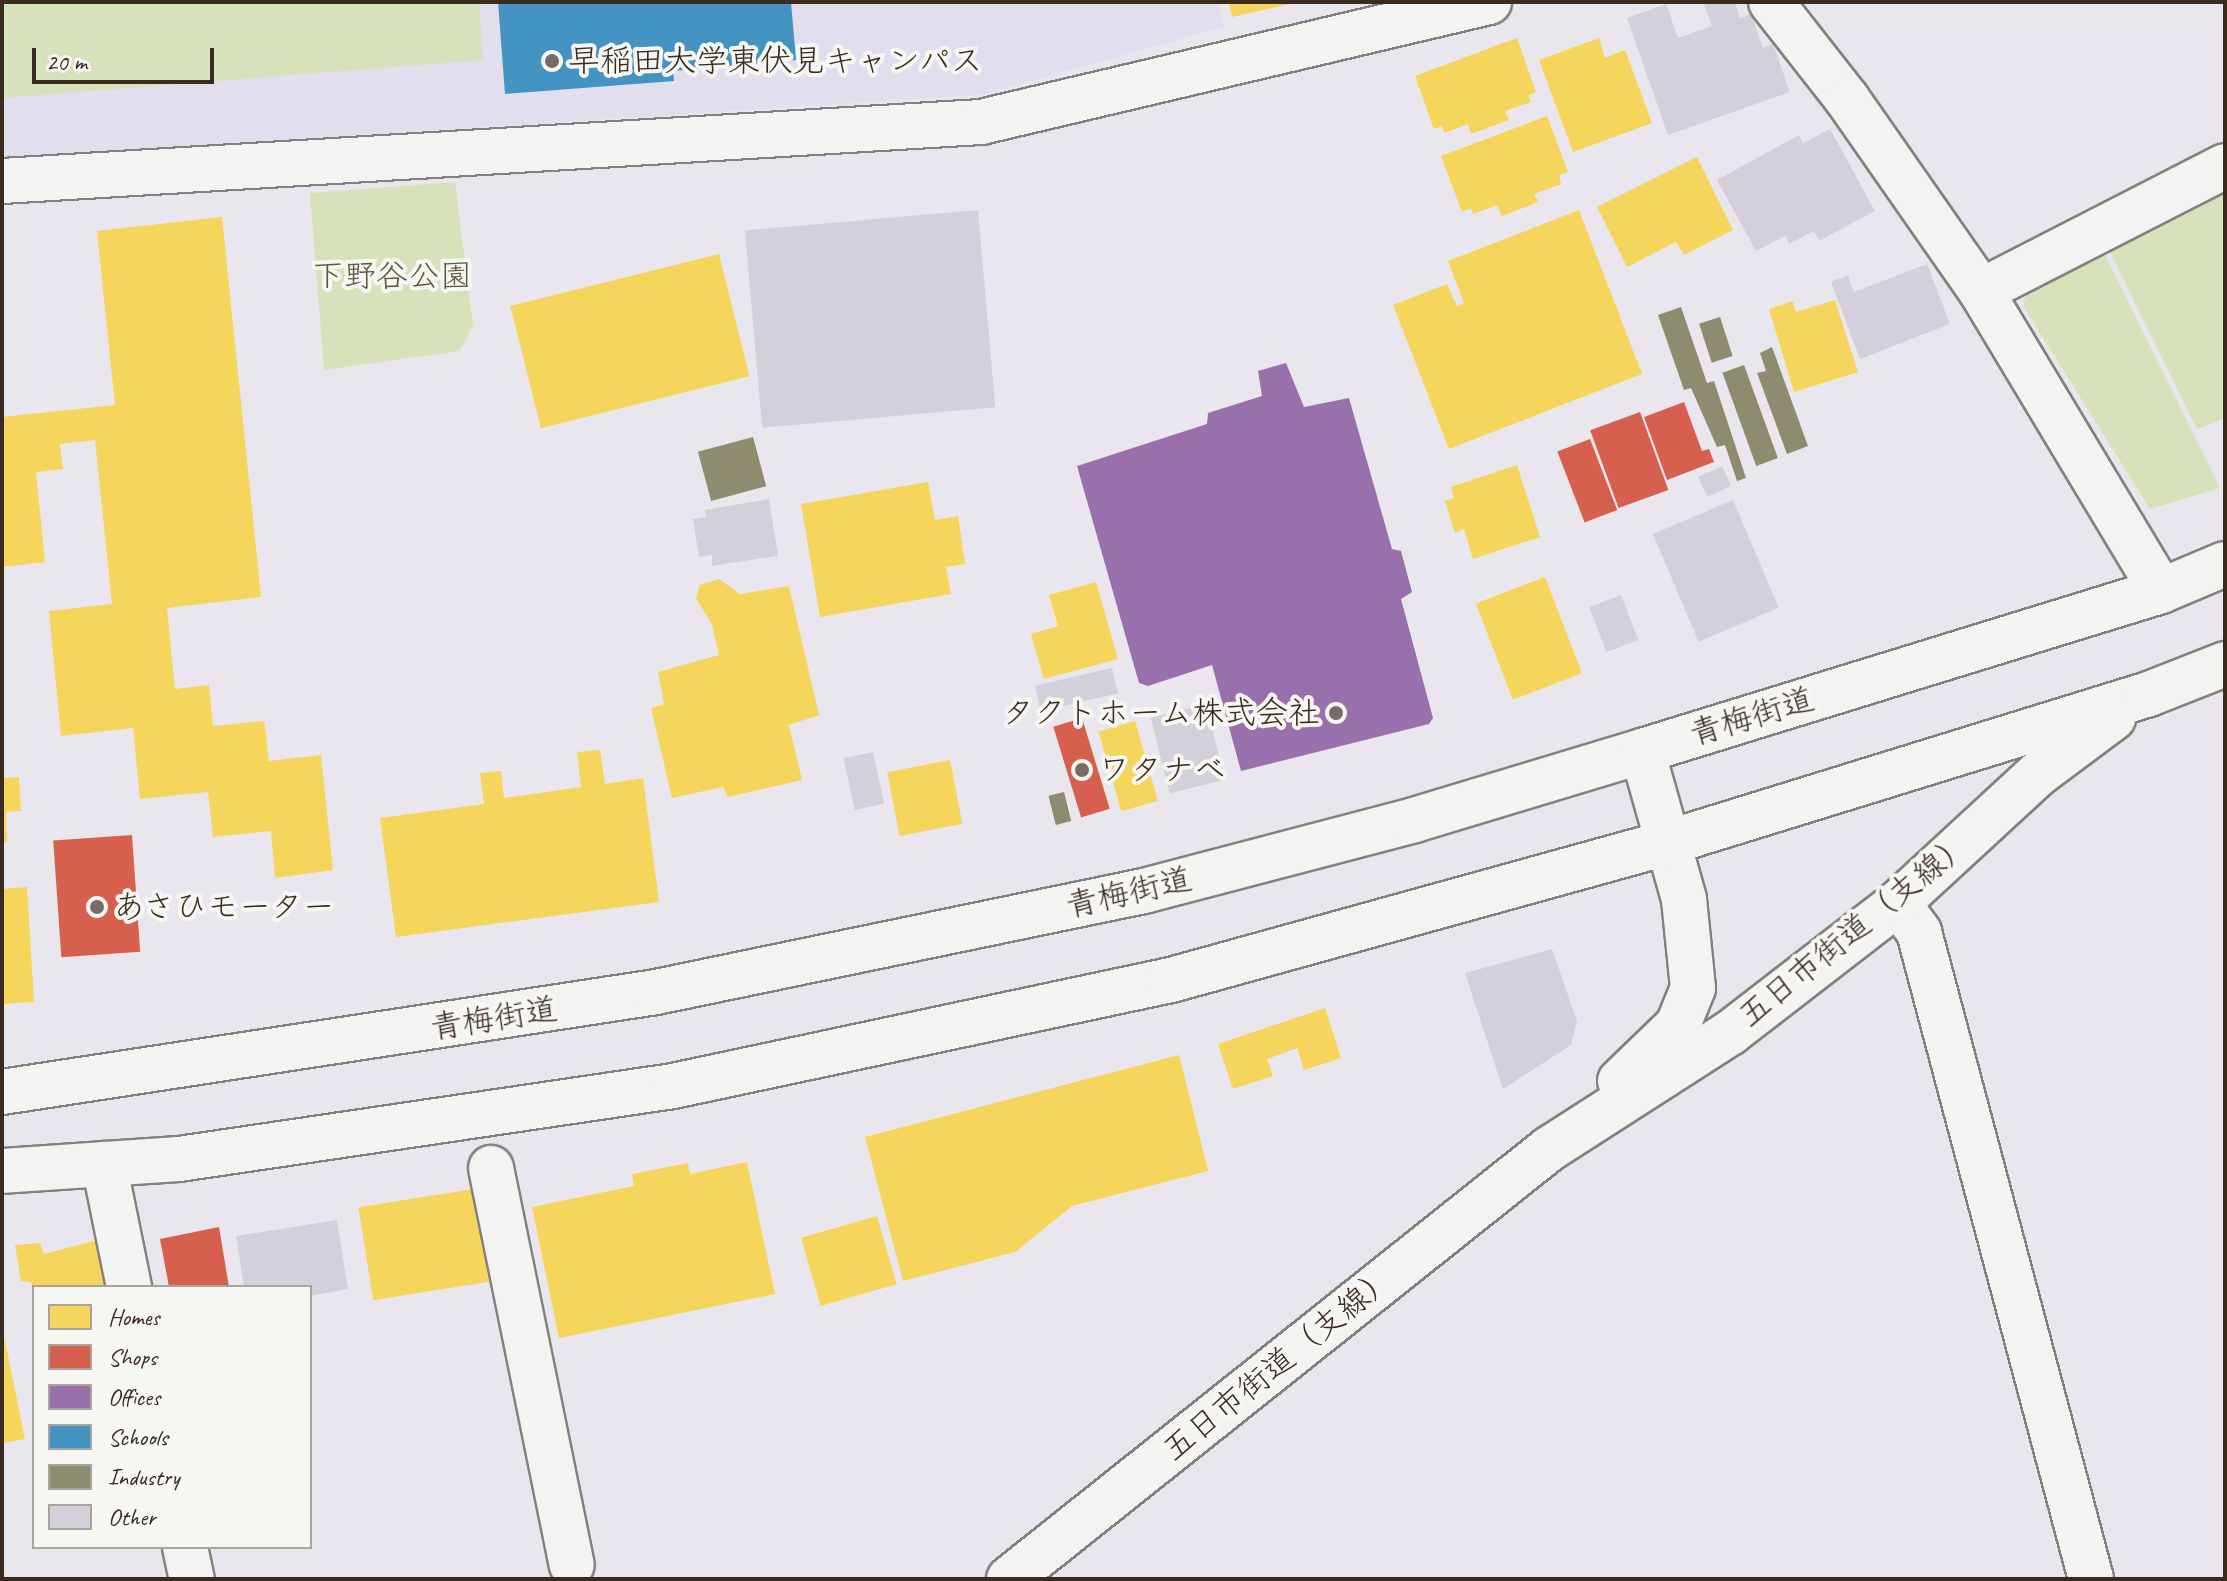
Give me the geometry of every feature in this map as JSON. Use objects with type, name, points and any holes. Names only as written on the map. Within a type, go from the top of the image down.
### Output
[{"type":"main road","points":[[2,181],[981,122],[1489,2]]},
{"type":"main road","points":[[1771,2],[1847,99],[1981,291],[2161,591]]},
{"type":"main road","points":[[1981,291],[2225,166]]},
{"type":"main road","name":"青梅街道","points":[[2,1092],[423,1031],[893,946],[1144,891],[1642,751],[2161,591],[2225,564]]},
{"type":"main road","points":[[2,1171],[179,1159],[673,1086],[910,1039],[1186,976],[1670,842],[2149,694],[2224,667]]},
{"type":"main road","name":"五日市街道（支線）","points":[[1549,1149],[1730,1033],[1898,903],[2038,774],[2149,694]]},
{"type":"main road","name":"五日市街道（支線）","points":[[1009,1579],[1549,1149],[1678,1025],[1688,1001],[1693,950],[1670,842],[1642,751]]},
{"type":"main road","points":[[1898,903],[1919,932],[2091,1579]]},
{"type":"main road","points":[[104,1164],[129,1285]]},
{"type":"main road","points":[[491,1168],[572,1565]]},
{"type":"main road","points":[[185,1549],[192,1579]]},
{"type":"shaded area","name":"早稲田大学東伏見キャンパス","points":[[2,2],[1218,2],[1224,27],[981,95],[2,158]]},
{"type":"green space","points":[[2,2],[479,2],[483,60],[2,98]]},
{"type":"green space","name":"下野谷公園","points":[[455,182],[473,326],[460,351],[324,370],[310,193]]},
{"type":"green space","points":[[2225,190],[2225,418],[2197,429],[2109,250]]},
{"type":"green space","points":[[2104,253],[2220,488],[2150,509],[2023,306],[2027,292]]},
{"type":"building: Homes","points":[[1229,2],[1295,2],[1295,3],[1232,17]]},
{"type":"building: Homes","points":[[1517,38],[1536,92],[1528,96],[1531,102],[1505,111],[1509,120],[1471,134],[1468,124],[1444,133],[1442,126],[1434,129],[1415,76]]},
{"type":"building: Homes","points":[[1599,38],[1605,58],[1625,50],[1652,123],[1573,152],[1539,60]]},
{"type":"building: Homes","points":[[1547,116],[1568,172],[1559,175],[1561,184],[1534,194],[1538,202],[1502,216],[1497,205],[1473,214],[1471,208],[1462,212],[1441,156]]},
{"type":"building: Homes","points":[[1697,157],[1733,230],[1684,255],[1676,242],[1627,267],[1597,207]]},
{"type":"building: Homes","points":[[1579,210],[1642,374],[1449,449],[1393,305],[1447,284],[1457,306],[1464,303],[1448,261]]},
{"type":"building: Homes","points":[[222,217],[261,597],[167,608],[175,689],[209,685],[213,726],[264,721],[269,761],[321,755],[333,870],[275,878],[271,831],[213,837],[208,792],[140,799],[133,728],[61,736],[49,611],[112,604],[95,440],[60,444],[63,469],[36,472],[45,562],[2,567],[2,417],[115,405],[97,231]]},
{"type":"building: Homes","points":[[719,254],[749,376],[541,428],[510,306]]},
{"type":"building: Homes","points":[[1835,300],[1858,372],[1794,392],[1769,309],[1793,301],[1796,312]]},
{"type":"building: Homes","points":[[1517,465],[1540,537],[1473,559],[1464,529],[1455,533],[1445,501],[1454,498],[1451,487]]},
{"type":"building: Homes","points":[[928,482],[935,520],[958,516],[965,564],[946,567],[951,594],[820,617],[801,504]]},
{"type":"building: Homes","points":[[1545,577],[1582,673],[1513,700],[1476,604]]},
{"type":"building: Homes","points":[[719,579],[740,594],[789,586],[819,715],[789,725],[802,780],[728,797],[723,787],[672,798],[651,708],[664,704],[658,672],[719,655],[712,625],[696,598],[700,585]]},
{"type":"building: Homes","points":[[1096,582],[1118,659],[1044,679],[1031,634],[1058,626],[1049,595]]},
{"type":"building: Homes","points":[[1135,721],[1158,801],[1121,811],[1098,731]]},
{"type":"building: Homes","points":[[600,750],[605,784],[643,778],[659,902],[396,937],[380,818],[484,804],[480,773],[501,771],[504,798],[581,787],[577,752]]},
{"type":"building: Homes","points":[[950,760],[962,824],[900,836],[887,772]]},
{"type":"building: Homes","points":[[19,777],[21,811],[6,812],[7,842],[2,842],[2,778]]},
{"type":"building: Homes","points":[[27,887],[34,1002],[2,1004],[2,889]]},
{"type":"building: Homes","points":[[1325,1008],[1341,1058],[1304,1070],[1297,1048],[1267,1059],[1273,1076],[1233,1089],[1218,1044]]},
{"type":"building: Homes","points":[[1179,1055],[1208,1171],[1072,1206],[1015,1252],[903,1281],[865,1137]]},
{"type":"building: Homes","points":[[747,1162],[775,1294],[559,1338],[532,1207],[634,1186],[632,1174],[688,1163],[690,1174]]},
{"type":"building: Homes","points":[[474,1189],[489,1282],[373,1300],[358,1207]]},
{"type":"building: Homes","points":[[877,1216],[897,1284],[821,1306],[801,1238]]},
{"type":"building: Homes","points":[[98,1240],[108,1285],[32,1287],[31,1282],[21,1281],[15,1245],[40,1243],[44,1254]]},
{"type":"building: Homes","points":[[2,1326],[25,1439],[2,1443]]},
{"type":"building: Shops","points":[[1684,402],[1702,451],[1709,449],[1714,462],[1667,480],[1644,417]]},
{"type":"building: Shops","points":[[1640,412],[1668,490],[1619,508],[1590,430]]},
{"type":"building: Shops","points":[[1590,439],[1617,510],[1585,522],[1557,452]]},
{"type":"building: Shops","points":[[1082,718],[1110,809],[1081,818],[1053,727]]},
{"type":"building: Shops","points":[[132,835],[140,952],[61,957],[53,841]]},
{"type":"building: Shops","points":[[219,1227],[229,1285],[169,1285],[160,1239]]},
{"type":"building: Offices","points":[[1286,363],[1304,407],[1349,398],[1392,549],[1401,551],[1412,592],[1401,599],[1433,718],[1429,724],[1241,771],[1212,665],[1148,686],[1139,683],[1077,466],[1207,424],[1208,413],[1262,396],[1258,371]]},
{"type":"building: Schools","points":[[498,2],[791,2],[796,60],[673,71],[674,81],[505,94]]},
{"type":"building: Industry","points":[[1681,307],[1707,383],[1714,381],[1746,478],[1737,481],[1725,445],[1717,447],[1691,388],[1684,390],[1658,315]]},
{"type":"building: Industry","points":[[1720,317],[1733,356],[1712,363],[1699,324]]},
{"type":"building: Industry","points":[[1772,347],[1808,446],[1787,454],[1757,373],[1766,371],[1760,353]]},
{"type":"building: Industry","points":[[1744,365],[1778,458],[1756,466],[1722,373]]},
{"type":"building: Industry","points":[[753,437],[766,486],[711,501],[698,452]]},
{"type":"building: Industry","points":[[1064,792],[1071,821],[1056,825],[1048,796]]},
{"type":"building: Other","points":[[1735,2],[1740,18],[1751,14],[1763,48],[1773,44],[1790,92],[1668,135],[1627,18],[1666,4],[1678,38],[1712,26],[1704,4]]},
{"type":"building: Other","points":[[1830,129],[1875,211],[1819,241],[1814,231],[1789,244],[1785,236],[1756,251],[1717,180],[1799,135],[1803,143]]},
{"type":"building: Other","points":[[978,210],[995,407],[762,428],[745,230]]},
{"type":"building: Other","points":[[1927,264],[1950,324],[1860,359],[1831,282],[1848,275],[1854,292]]},
{"type":"building: Other","points":[[1722,466],[1731,486],[1707,497],[1698,477]]},
{"type":"building: Other","points":[[769,499],[778,556],[712,566],[712,555],[699,557],[693,519],[706,517],[705,510]]},
{"type":"building: Other","points":[[1733,500],[1779,608],[1699,642],[1653,534]]},
{"type":"building: Other","points":[[1621,595],[1638,640],[1606,652],[1589,607]]},
{"type":"building: Other","points":[[1112,668],[1118,693],[1041,711],[1035,686]]},
{"type":"building: Other","points":[[1206,704],[1225,780],[1170,793],[1151,718]]},
{"type":"building: Other","points":[[873,752],[884,804],[855,810],[844,758]]},
{"type":"building: Other","points":[[1552,949],[1577,1021],[1571,1045],[1503,1089],[1465,973]]},
{"type":"building: Other","points":[[337,1220],[348,1289],[312,1296],[312,1285],[244,1285],[236,1236]]},
{"type":"place","name":"早稲田大学東伏見キャンパス","points":[[552,61]]},
{"type":"place","name":"タクトホーム株式会社","points":[[1336,713]]},
{"type":"place","name":"ワタナベ","points":[[1082,770]]},
{"type":"place","name":"あさひモーター","points":[[97,907]]}]
